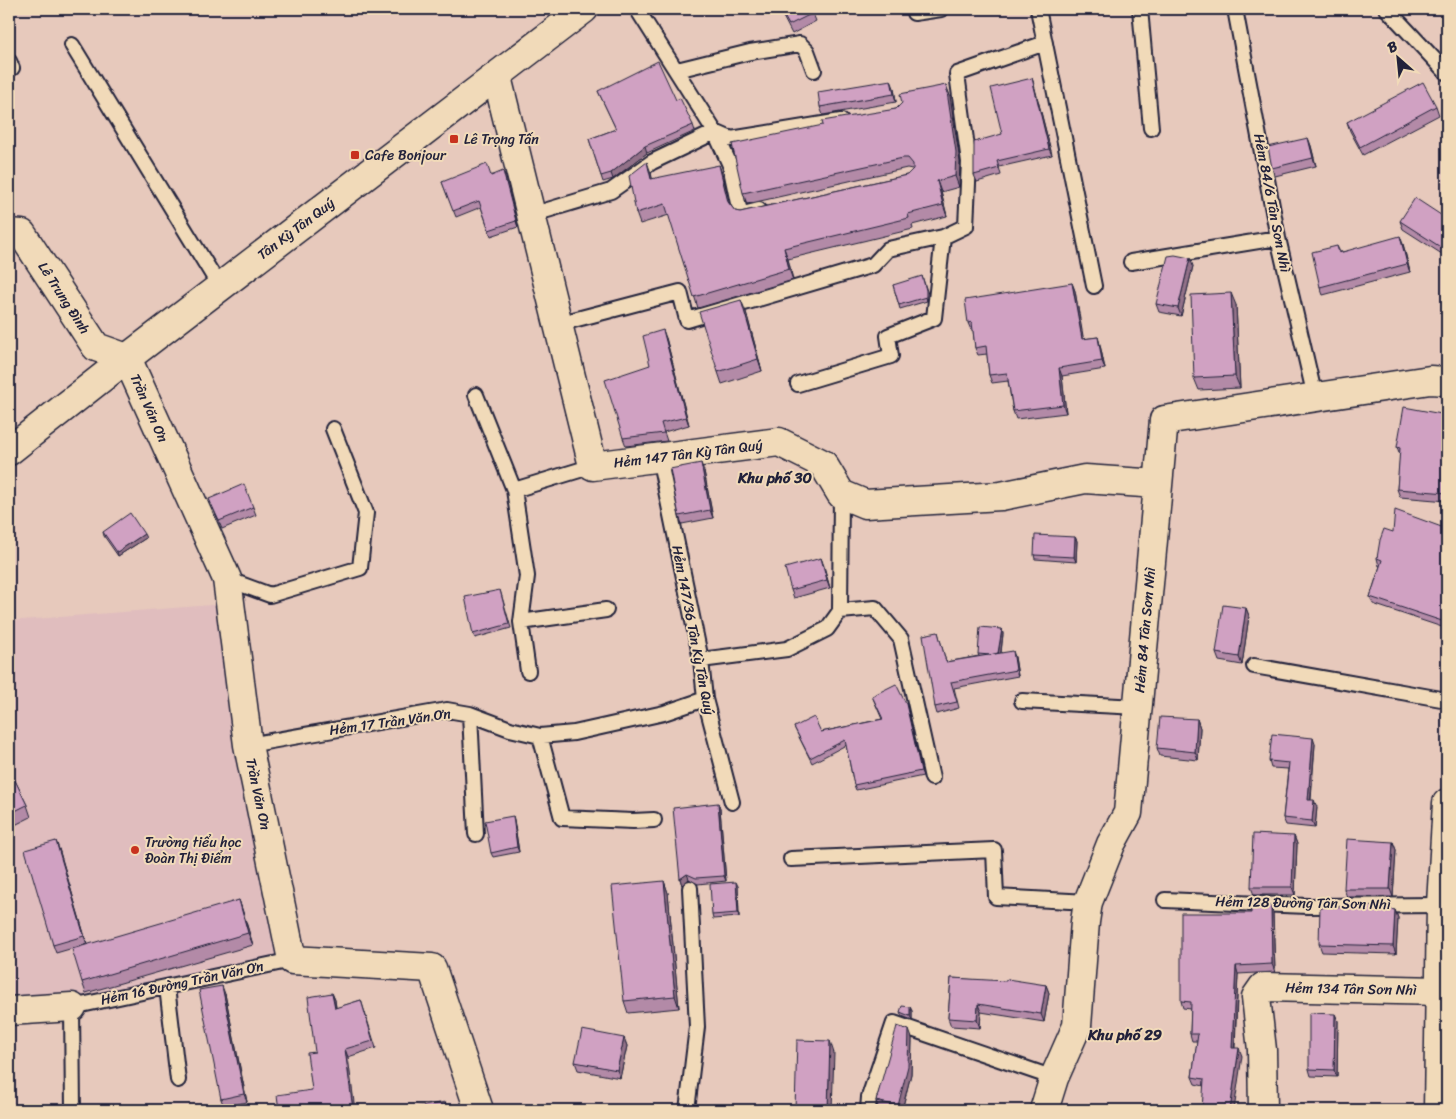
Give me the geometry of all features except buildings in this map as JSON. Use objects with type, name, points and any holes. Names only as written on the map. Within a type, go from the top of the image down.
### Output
[{"type":"street","name":"Tân Kỳ Tân Quý","points":[[9,451],[220,286],[584,9]]},
{"type":"street","name":"Hẻm 147 Tân Kỳ Tân Quý","points":[[497,77],[594,466],[779,442],[823,464],[841,494]]},
{"type":"street","name":"Lê Trung Đình","points":[[9,233],[22,234],[96,347],[127,358]]},
{"type":"street","name":"Trần Văn Ơn","points":[[127,358],[227,579],[248,745],[292,960]]},
{"type":"street","name":"Hẻm 84 Tân Sơn Nhì","points":[[1044,1110],[1054,1078],[1077,1026],[1084,922],[1088,902],[1111,844],[1128,813],[1164,420],[1430,380],[1447,381]]},
{"type":"street","points":[[841,494],[865,504],[1001,496],[1084,479],[1158,484]]},
{"type":"street","points":[[1438,1110],[1443,1048],[1440,991],[1447,803]]},
{"type":"street","points":[[292,960],[432,968],[479,1110]]},
{"type":"street","name":"Hẻm 134 Tân Sơn Nhì","points":[[1263,1110],[1262,1050],[1256,997],[1263,986],[1440,991]]},
{"type":"street","points":[[9,1011],[72,1007]]},
{"type":"lane","points":[[637,9],[715,132],[730,165],[739,208],[743,214],[772,207]]},
{"type":"lane","points":[[914,13],[941,9]]},
{"type":"lane","points":[[1038,9],[1094,286]]},
{"type":"lane","points":[[1140,9],[1151,128]]},
{"type":"lane","name":"Hẻm 84/6 Tân Sơn Nhì","points":[[1235,9],[1278,238],[1314,397]]},
{"type":"lane","points":[[1387,9],[1447,73]]},
{"type":"lane","points":[[558,324],[680,292],[687,320],[873,265],[888,249],[943,237],[966,226],[969,162],[957,74],[1045,43]]},
{"type":"lane","points":[[677,70],[750,52],[800,44],[807,51],[814,70]]},
{"type":"lane","points":[[72,45],[220,286]]},
{"type":"lane","points":[[715,132],[731,140],[859,118]]},
{"type":"lane","points":[[531,215],[611,192],[652,162],[715,132]]},
{"type":"lane","points":[[798,384],[891,356],[888,336],[934,318],[943,237]]},
{"type":"lane","points":[[1131,262],[1278,238]]},
{"type":"lane","points":[[476,395],[514,490],[527,576],[521,622],[528,671]]},
{"type":"lane","points":[[227,579],[270,594],[360,568],[366,513],[333,429]]},
{"type":"lane","name":"Hẻm 147/36 Tân Kỳ Tân Quý","points":[[659,457],[701,660],[705,699],[732,802]]},
{"type":"lane","points":[[514,490],[594,466]]},
{"type":"lane","points":[[701,660],[787,650],[827,629],[840,611],[841,494]]},
{"type":"lane","points":[[840,611],[876,608],[901,640],[932,778]]},
{"type":"lane","points":[[521,622],[606,610]]},
{"type":"lane","points":[[1254,666],[1447,700]]},
{"type":"lane","name":"Hẻm 17 Trần Văn Ơn","points":[[248,745],[448,710],[470,714],[510,730],[540,736],[574,732],[664,713],[705,699]]},
{"type":"lane","points":[[1022,701],[1138,707]]},
{"type":"lane","points":[[470,714],[476,834]]},
{"type":"lane","points":[[540,736],[562,818],[654,820]]},
{"type":"lane","points":[[791,859],[994,850],[996,897],[1088,902]]},
{"type":"lane","points":[[687,1110],[697,1027],[690,888]]},
{"type":"lane","name":"Hẻm 128 Đường Tân Sơn Nhì","points":[[1165,900],[1308,906],[1444,905]]},
{"type":"lane","name":"Hẻm 16 Đường Trần Văn Ơn","points":[[72,1007],[292,960]]},
{"type":"lane","points":[[166,987],[178,1080]]},
{"type":"lane","points":[[72,1007],[73,1110]]},
{"type":"lane","points":[[868,1110],[869,1097],[894,1023],[1054,1078]]},
{"type":"shaded area","name":"Trường tiểu học Đoàn Thị Điểm","points":[[224,604],[282,956],[72,1001],[12,1003],[9,993],[9,621]]},
{"type":"place","name":"Lê Trọng Tấn","points":[[454,139]]},
{"type":"place","name":"Cafe Bonjour","points":[[355,155]]},
{"type":"place","name":"Trường tiểu học Đoàn Thị Điểm","points":[[135,850]]},
{"type":"district","name":"Khu phố 30","points":[[775,478]]},
{"type":"district","name":"Khu phố 29","points":[[1125,1035]]}]
